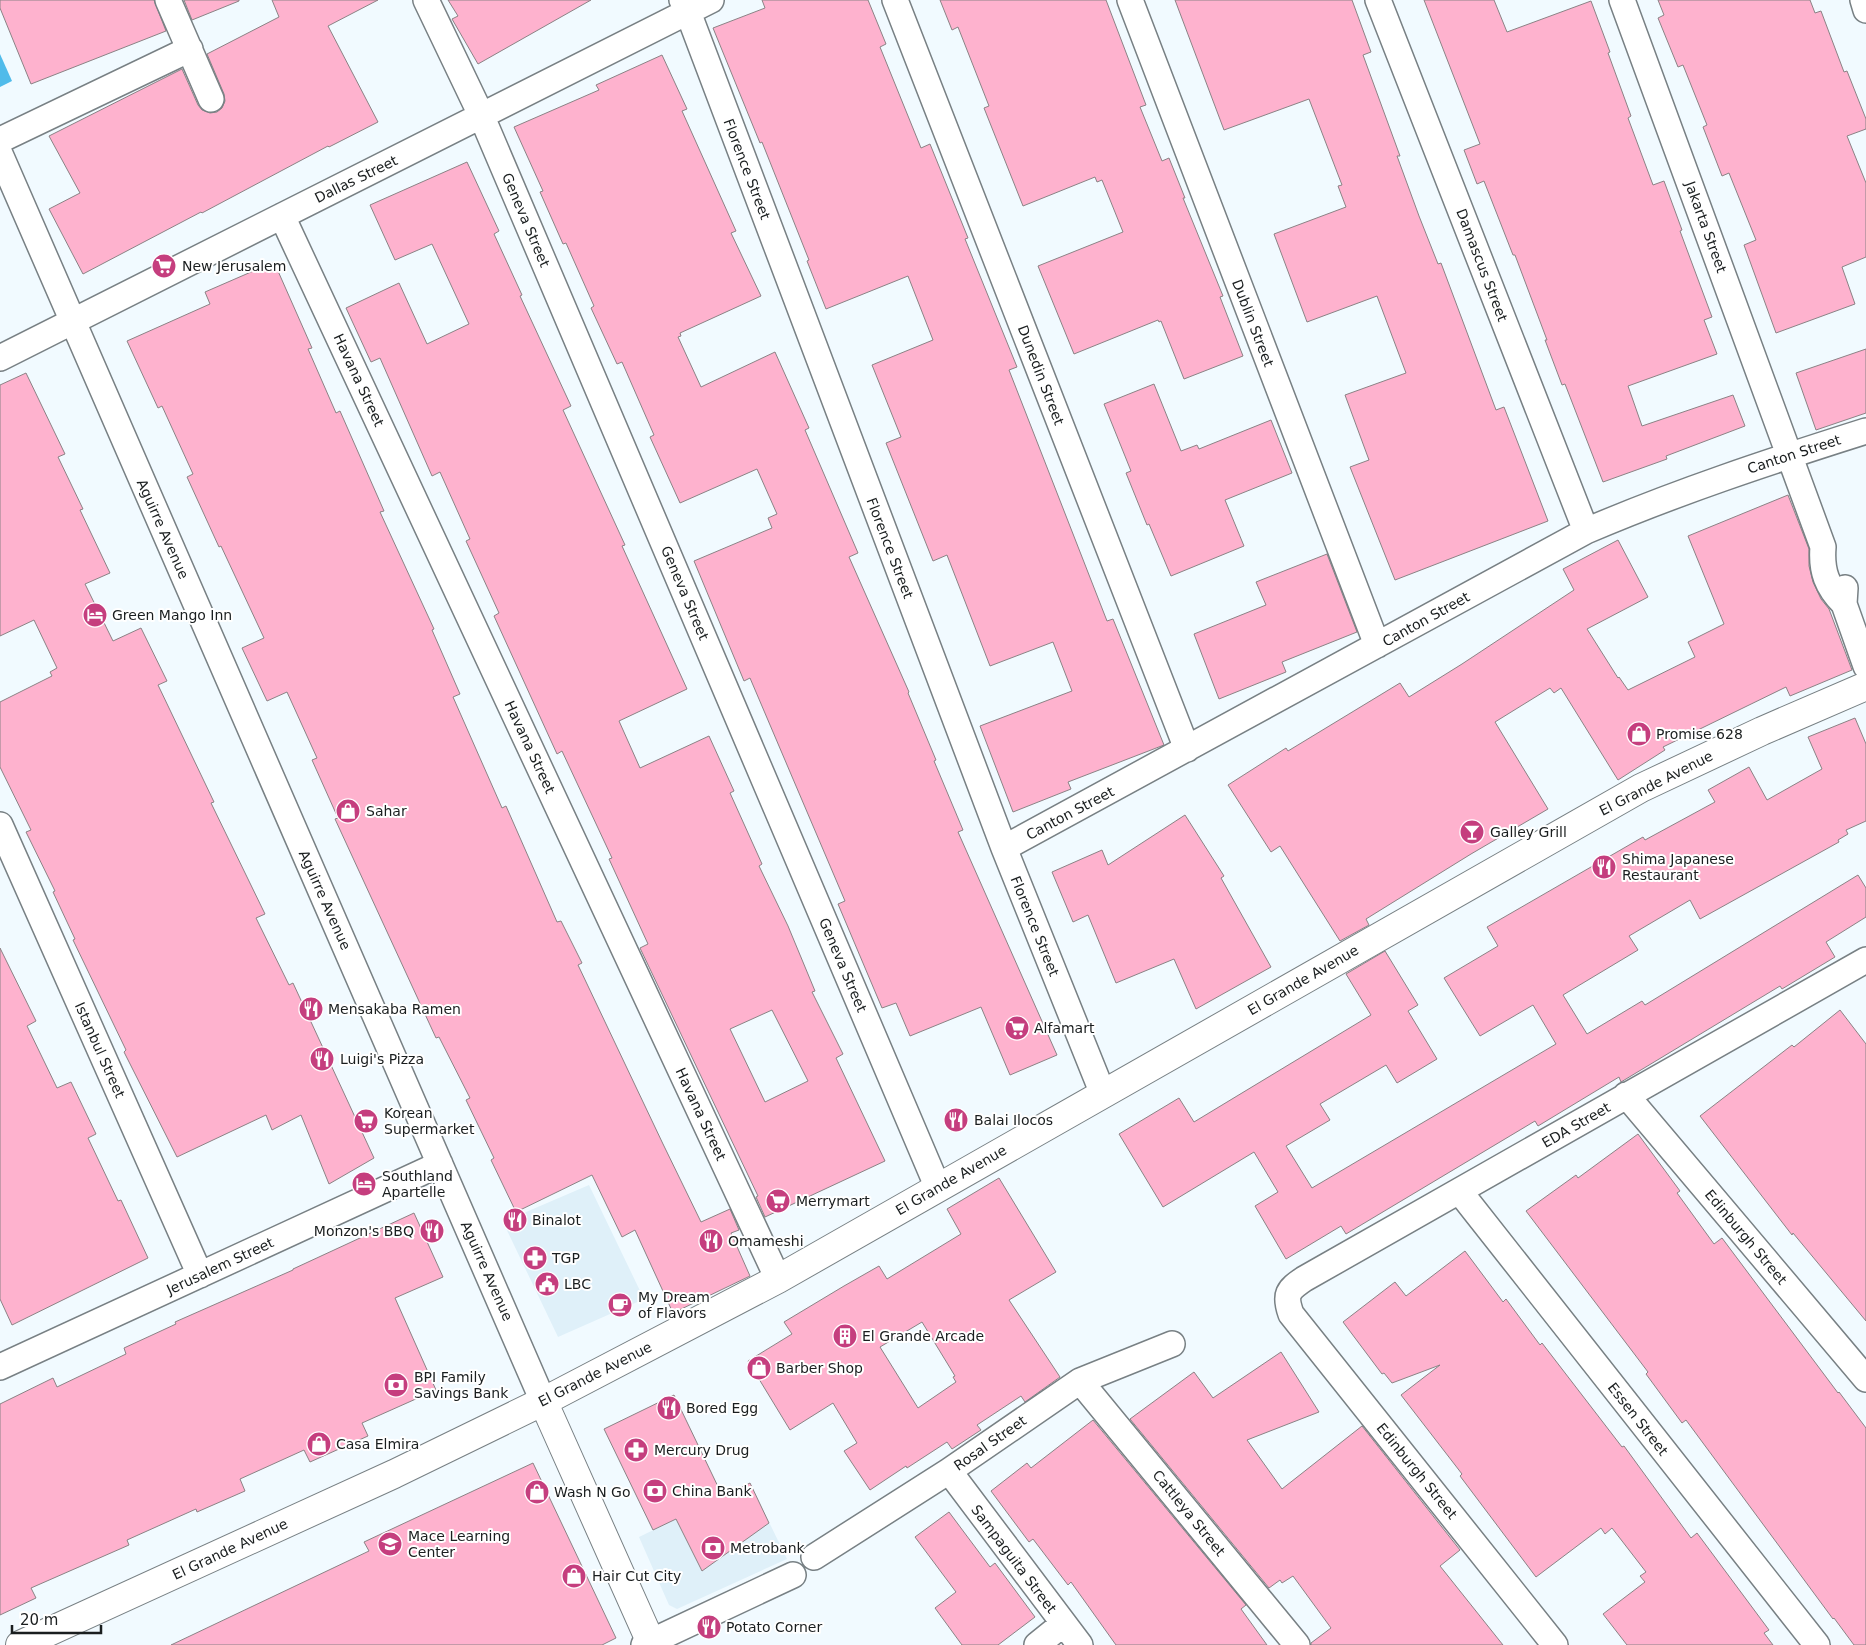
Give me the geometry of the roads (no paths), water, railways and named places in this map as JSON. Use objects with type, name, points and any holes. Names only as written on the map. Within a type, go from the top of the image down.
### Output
[{"type":"street","points":[[168,0],[211,99]]},
{"type":"street","name":"Geneva Street","points":[[426,0],[482,117],[938,1188]]},
{"type":"street","name":"Dallas Street","points":[[0,358],[482,117],[685,6],[711,0]]},
{"type":"street","name":"Dunedin Street","points":[[895,0],[1187,749]]},
{"type":"street","name":"Dublin Street","points":[[1130,0],[1377,646]]},
{"type":"street","name":"Damascus Street","points":[[1378,0],[1586,531]]},
{"type":"street","name":"Jakarta Street","points":[[1622,0],[1823,547],[1834,559],[1845,588],[1844,604],[1866,666]]},
{"type":"street","points":[[1862,0],[1866,10]]},
{"type":"street","name":"Florence Street","points":[[685,6],[1004,848],[1103,1094]]},
{"type":"street","points":[[0,140],[190,49]]},
{"type":"street","name":"Aguirre Avenue","points":[[0,154],[649,1644]]},
{"type":"street","name":"Havana Street","points":[[282,216],[778,1279]]},
{"type":"street","name":"Canton Street","points":[[1004,848],[1586,531],[1645,506],[1790,455],[1866,431]]},
{"type":"street","name":"El Grande Avenue","points":[[20,1645],[394,1474],[543,1401],[778,1279],[1641,788],[1762,731],[1866,686]]},
{"type":"street","name":"Istanbul Street","points":[[0,825],[200,1275]]},
{"type":"street","name":"EDA Street","points":[[1288,1293],[1304,1279],[1460,1192],[1626,1095],[1866,961]]},
{"type":"street","name":"Edinburgh Street","points":[[1626,1095],[1866,1379]]},
{"type":"street","name":"Jerusalem Street","points":[[0,1367],[440,1164]]},
{"type":"street","name":"Essen Street","points":[[1460,1192],[1817,1645]]},
{"type":"street","name":"Edinburgh Street","points":[[1288,1293],[1287,1302],[1292,1314],[1555,1645]]},
{"type":"street","name":"Rosal Street","points":[[814,1557],[949,1471],[1080,1380],[1172,1344]]},
{"type":"street","name":"Cattleya Street","points":[[1080,1380],[1297,1645]]},
{"type":"street","name":"Sampaguita Street","points":[[949,1471],[1080,1645]]},
{"type":"street","points":[[649,1644],[793,1575]]},
{"type":"street","points":[[1037,1645],[1063,1624]]},
{"type":"water","points":[[0,54],[12,81],[0,87]]},
{"type":"place","name":"New Jerusalem","points":[[164,266]]},
{"type":"place","name":"Green Mango Inn","points":[[95,615]]},
{"type":"place","name":"Promise 628","points":[[1639,734]]},
{"type":"place","name":"Sahar","points":[[348,811]]},
{"type":"place","name":"Galley Grill","points":[[1472,832]]},
{"type":"place","name":"Shima Japanese Restaurant","points":[[1604,867]]},
{"type":"place","name":"Mensakaba Ramen","points":[[311,1009]]},
{"type":"place","name":"Alfamart","points":[[1017,1028]]},
{"type":"place","name":"Luigi's Pizza","points":[[322,1059]]},
{"type":"place","name":"Balai Ilocos","points":[[956,1120]]},
{"type":"place","name":"Korean Supermarket","points":[[366,1121]]},
{"type":"place","name":"Southland Apartelle","points":[[364,1184]]},
{"type":"place","name":"Merrymart","points":[[778,1201]]},
{"type":"place","name":"Binalot","points":[[515,1220]]},
{"type":"place","name":"Monzon's BBQ","points":[[432,1231]]},
{"type":"place","name":"Omameshi","points":[[711,1241]]},
{"type":"place","name":"TGP","points":[[535,1258]]},
{"type":"place","name":"LBC","points":[[547,1284]]},
{"type":"place","name":"My Dream of Flavors","points":[[620,1305]]},
{"type":"place","name":"El Grande Arcade","points":[[845,1336]]},
{"type":"place","name":"Barber Shop","points":[[759,1368]]},
{"type":"place","name":"BPI Family Savings Bank","points":[[396,1385]]},
{"type":"place","name":"Bored Egg","points":[[669,1408]]},
{"type":"place","name":"Casa Elmira","points":[[319,1444]]},
{"type":"place","name":"Mercury Drug","points":[[636,1450]]},
{"type":"place","name":"China Bank","points":[[655,1491]]},
{"type":"place","name":"Wash N Go","points":[[537,1492]]},
{"type":"place","name":"Mace Learning Center","points":[[390,1544]]},
{"type":"place","name":"Metrobank","points":[[713,1548]]},
{"type":"place","name":"Hair Cut City","points":[[574,1576]]},
{"type":"place","name":"Potato Corner","points":[[709,1627]]}]
